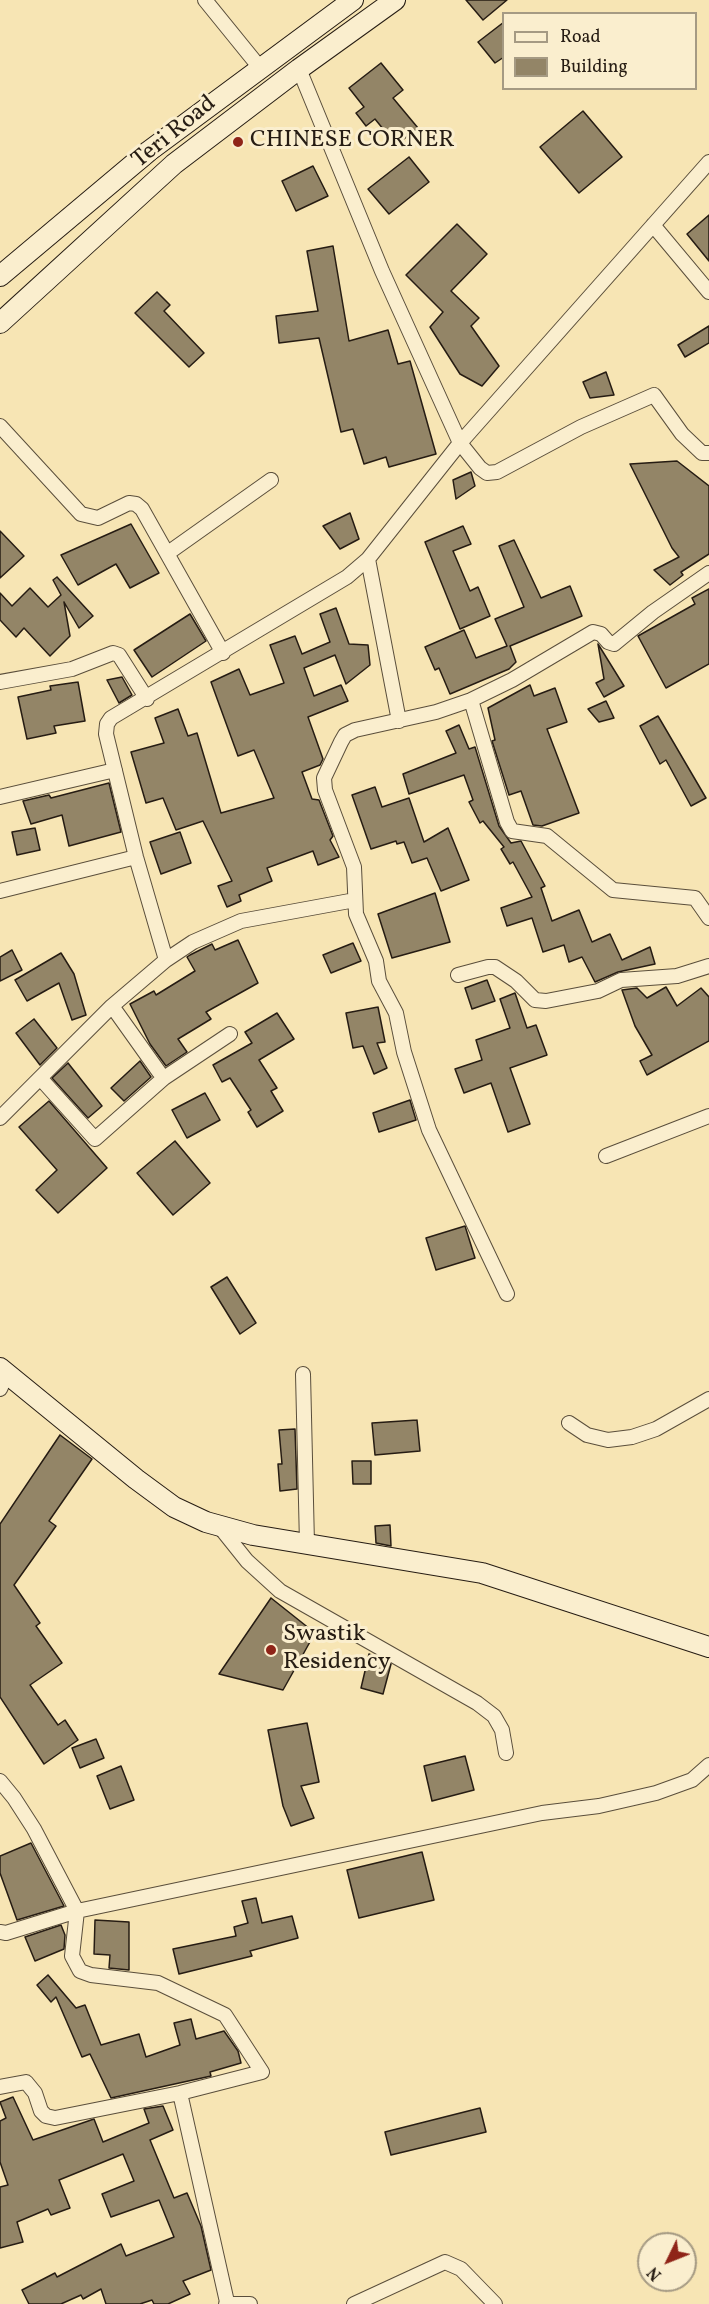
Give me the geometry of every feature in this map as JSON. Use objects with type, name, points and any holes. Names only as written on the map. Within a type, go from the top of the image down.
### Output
[{"type":"street","points":[[205,0],[261,69]]},
{"type":"street","points":[[0,276],[149,151],[353,0]]},
{"type":"street","name":"Teri Road","points":[[0,323],[174,164],[395,0]]},
{"type":"street","points":[[327,20],[343,38]]},
{"type":"street","points":[[299,69],[382,271],[460,443],[480,468],[487,473],[496,472],[581,427],[654,395],[682,434],[702,453],[709,453]]},
{"type":"street","points":[[166,960],[136,857],[106,734],[106,724],[111,718],[147,699],[347,577],[368,559],[460,443],[709,162]]},
{"type":"street","points":[[653,225],[709,292]]},
{"type":"street","points":[[0,426],[81,514],[98,518],[129,503],[136,504],[142,509],[223,653]]},
{"type":"street","points":[[168,553],[272,480]]},
{"type":"street","points":[[368,559],[399,721]]},
{"type":"street","points":[[507,1294],[434,1141],[404,1052],[396,1013],[379,981],[376,962],[356,914],[354,867],[325,790],[324,778],[345,735],[366,727],[399,721],[471,700],[512,680],[593,632],[601,634],[608,642],[614,644],[653,612],[709,573]]},
{"type":"street","points":[[0,682],[72,669],[105,654],[113,653],[119,655],[147,699]]},
{"type":"street","points":[[471,700],[507,822],[512,831],[547,836],[613,890],[695,898],[709,918]]},
{"type":"street","points":[[0,796],[115,770]]},
{"type":"street","points":[[0,891],[136,857]]},
{"type":"street","points":[[0,1118],[112,1006],[166,960],[193,942],[241,921],[355,900]]},
{"type":"street","points":[[458,975],[495,967],[516,981],[535,1000],[546,1001],[598,991],[621,980],[677,976],[709,966]]},
{"type":"street","points":[[112,1006],[159,1072]]},
{"type":"street","points":[[41,1079],[95,1139],[164,1078],[230,1034]]},
{"type":"street","points":[[606,1156],[709,1116]]},
{"type":"street","points":[[303,1374],[307,1544]]},
{"type":"street","points":[[2,1377],[174,1507],[219,1526],[253,1535],[482,1573],[709,1647]]},
{"type":"street","points":[[569,1423],[587,1435],[608,1440],[632,1437],[656,1429],[709,1399]]},
{"type":"street","points":[[219,1526],[247,1561],[280,1591],[467,1697],[494,1716],[502,1730],[506,1753]]},
{"type":"street","points":[[0,1932],[6,1933],[76,1911],[542,1813],[599,1806],[656,1793],[692,1780],[709,1765]]},
{"type":"street","points":[[0,1781],[34,1829],[76,1911],[72,1956],[81,1971],[90,1975],[158,1983],[225,2015],[262,2072],[180,2093],[55,2118],[46,2116],[41,2111],[34,2093],[26,2082],[0,2087]]},
{"type":"street","points":[[180,2093],[226,2303],[250,2304]]},
{"type":"street","points":[[354,2304],[445,2262],[461,2269],[495,2304]]},
{"type":"building","points":[[466,0],[507,0],[483,20]]},
{"type":"building","points":[[502,24],[502,58],[495,63],[478,42]]},
{"type":"building","points":[[381,63],[403,90],[393,98],[418,128],[396,145],[375,119],[366,126],[356,113],[364,107],[349,88]]},
{"type":"building","points":[[583,111],[622,157],[579,193],[540,147]]},
{"type":"building","points":[[409,157],[429,182],[389,214],[368,189]]},
{"type":"building","points":[[313,166],[328,196],[296,211],[282,181]]},
{"type":"building","points":[[709,215],[709,261],[687,234]]},
{"type":"building","points":[[457,224],[487,254],[451,291],[479,318],[471,326],[499,366],[482,386],[460,374],[430,327],[443,312],[406,275]]},
{"type":"building","points":[[333,246],[349,341],[388,330],[398,364],[410,361],[436,454],[389,467],[386,457],[364,464],[353,429],[341,432],[319,338],[279,343],[276,316],[318,311],[307,251]]},
{"type":"building","points":[[157,292],[170,305],[164,311],[204,353],[189,367],[135,313]]},
{"type":"building","points":[[709,326],[709,343],[685,357],[678,345]]},
{"type":"building","points":[[606,372],[614,395],[590,398],[583,382]]},
{"type":"building","points":[[677,461],[709,486],[709,554],[681,572],[683,575],[670,585],[654,570],[679,557],[672,548],[630,464]]},
{"type":"building","points":[[471,472],[475,486],[456,499],[453,480]]},
{"type":"building","points":[[350,513],[359,539],[340,549],[323,526]]},
{"type":"building","points":[[131,524],[159,573],[130,588],[116,564],[78,585],[61,555]]},
{"type":"building","points":[[463,526],[471,544],[453,551],[470,591],[478,587],[490,616],[460,629],[425,542]]},
{"type":"building","points":[[0,531],[24,556],[0,578]]},
{"type":"building","points":[[514,540],[541,598],[570,586],[582,616],[510,646],[516,662],[509,669],[450,694],[439,668],[435,670],[425,647],[464,630],[476,658],[507,646],[495,619],[524,607],[499,546]]},
{"type":"building","points":[[57,577],[93,616],[79,628],[64,602],[70,636],[50,656],[24,628],[16,637],[0,620],[0,593],[12,606],[30,588],[48,607],[61,595],[53,580]]},
{"type":"building","points":[[709,589],[709,664],[666,688],[638,636],[695,604],[692,598]]},
{"type":"building","points":[[336,608],[349,644],[368,645],[370,665],[346,684],[335,655],[304,668],[314,696],[341,685],[348,701],[308,717],[323,759],[320,765],[302,772],[312,799],[319,800],[333,836],[330,840],[339,857],[318,865],[313,851],[267,868],[272,881],[239,895],[241,901],[227,907],[218,886],[232,881],[203,821],[176,830],[163,798],[146,803],[131,752],[164,743],[155,718],[178,709],[188,736],[197,733],[221,813],[274,798],[254,750],[238,756],[211,682],[239,669],[250,695],[284,683],[270,645],[295,636],[302,654],[330,642],[320,614]]},
{"type":"building","points":[[190,614],[206,641],[152,677],[134,650]]},
{"type":"building","points":[[598,644],[624,686],[604,697],[596,683],[604,679]]},
{"type":"building","points":[[122,677],[132,695],[119,703],[107,680]]},
{"type":"building","points":[[78,682],[85,721],[54,726],[56,733],[27,739],[18,697],[51,690],[50,686]]},
{"type":"building","points":[[530,685],[534,696],[555,688],[567,722],[547,729],[579,813],[542,826],[533,825],[521,791],[509,795],[492,741],[495,740],[488,708]]},
{"type":"building","points":[[606,701],[614,718],[599,722],[588,709]]},
{"type":"building","points":[[658,716],[706,798],[691,806],[666,760],[660,764],[640,726]]},
{"type":"building","points":[[459,725],[469,749],[475,747],[499,826],[511,843],[521,841],[545,886],[541,888],[552,921],[579,910],[592,942],[610,934],[622,960],[650,947],[655,964],[618,972],[595,982],[582,957],[569,962],[564,945],[543,952],[532,918],[507,926],[501,908],[532,897],[513,862],[510,864],[501,849],[504,847],[483,821],[480,823],[469,802],[473,800],[464,775],[409,794],[403,774],[456,753],[446,731]]},
{"type":"building","points":[[109,783],[121,832],[69,846],[62,815],[31,824],[23,801],[49,795],[51,798]]},
{"type":"building","points":[[375,787],[382,807],[409,798],[424,842],[448,828],[469,880],[441,891],[427,858],[412,863],[404,842],[397,844],[396,841],[371,849],[352,795]]},
{"type":"building","points":[[35,828],[40,850],[17,855],[12,832]]},
{"type":"building","points":[[180,832],[191,863],[161,874],[150,842]]},
{"type":"building","points":[[435,893],[450,942],[392,958],[378,914]]},
{"type":"building","points":[[238,940],[258,983],[206,1012],[211,1019],[178,1039],[187,1052],[166,1066],[150,1044],[130,1004],[154,991],[156,995],[195,971],[187,957],[190,955],[212,944],[215,950]]},
{"type":"building","points":[[353,943],[361,961],[331,973],[323,955]]},
{"type":"building","points":[[12,950],[22,970],[0,981],[0,957]]},
{"type":"building","points":[[61,953],[74,974],[86,1015],[72,1020],[59,983],[27,1001],[15,980]]},
{"type":"building","points":[[487,980],[495,1001],[472,1009],[465,988]]},
{"type":"building","points":[[666,987],[677,1006],[701,988],[709,997],[709,1041],[647,1075],[640,1061],[652,1055],[635,1026],[622,990],[637,988],[647,998]]},
{"type":"building","points":[[515,993],[527,1028],[536,1025],[547,1055],[510,1068],[530,1124],[508,1132],[491,1083],[464,1093],[455,1069],[482,1060],[476,1040],[510,1028],[500,999]]},
{"type":"building","points":[[378,1007],[385,1042],[377,1043],[387,1068],[374,1074],[363,1046],[353,1048],[346,1013]]},
{"type":"building","points":[[277,1013],[294,1039],[259,1060],[277,1088],[271,1091],[283,1111],[257,1127],[248,1112],[251,1110],[230,1078],[222,1082],[213,1065],[252,1043],[245,1032]]},
{"type":"building","points":[[34,1019],[57,1048],[40,1065],[16,1033]]},
{"type":"building","points":[[140,1061],[151,1077],[124,1101],[111,1088]]},
{"type":"building","points":[[68,1063],[102,1106],[88,1118],[52,1078]]},
{"type":"building","points":[[205,1093],[220,1120],[187,1138],[172,1110]]},
{"type":"building","points":[[410,1100],[416,1120],[379,1132],[373,1113]]},
{"type":"building","points":[[49,1101],[107,1168],[58,1213],[36,1190],[57,1170],[19,1127]]},
{"type":"building","points":[[175,1141],[210,1183],[173,1215],[137,1173]]},
{"type":"building","points":[[465,1226],[475,1258],[436,1270],[426,1238]]},
{"type":"building","points":[[227,1277],[256,1323],[240,1334],[211,1287]]},
{"type":"building","points":[[417,1420],[420,1451],[375,1455],[372,1423]]},
{"type":"building","points":[[295,1429],[297,1489],[280,1491],[278,1464],[282,1464],[279,1430]]},
{"type":"building","points":[[60,1435],[92,1459],[49,1521],[56,1526],[14,1585],[40,1623],[36,1626],[62,1663],[30,1685],[58,1725],[65,1720],[78,1740],[44,1764],[0,1697],[0,1524]]},
{"type":"building","points":[[352,1461],[371,1461],[371,1484],[353,1484]]},
{"type":"building","points":[[390,1525],[391,1546],[376,1543],[375,1526]]},
{"type":"building","name":"Swastik Residency","points":[[271,1598],[315,1633],[283,1690],[219,1674]]},
{"type":"building","points":[[369,1654],[391,1664],[383,1694],[361,1688]]},
{"type":"building","points":[[307,1723],[319,1782],[301,1786],[314,1818],[291,1826],[283,1806],[268,1730]]},
{"type":"building","points":[[96,1739],[104,1758],[80,1768],[72,1748]]},
{"type":"building","points":[[465,1756],[474,1790],[432,1801],[424,1766]]},
{"type":"building","points":[[121,1766],[134,1800],[110,1809],[97,1776]]},
{"type":"building","points":[[31,1843],[64,1906],[17,1920],[0,1873],[0,1856]]},
{"type":"building","points":[[422,1852],[434,1900],[359,1918],[347,1870]]},
{"type":"building","points":[[256,1898],[262,1923],[292,1916],[298,1938],[250,1951],[252,1956],[179,1974],[173,1949],[236,1936],[234,1927],[248,1923],[242,1901]]},
{"type":"building","points":[[95,1920],[129,1922],[129,1970],[109,1968],[110,1955],[94,1954]]},
{"type":"building","points":[[61,1925],[65,1935],[64,1949],[35,1961],[25,1937]]},
{"type":"building","points":[[48,1975],[76,2008],[85,2005],[101,2045],[139,2034],[146,2057],[180,2045],[174,2023],[191,2019],[196,2039],[224,2031],[238,2051],[241,2063],[210,2072],[211,2076],[111,2098],[90,2054],[82,2057],[56,1997],[51,2002],[37,1985]]},
{"type":"building","points":[[13,2097],[33,2140],[94,2119],[103,2142],[149,2123],[144,2109],[163,2106],[173,2130],[150,2140],[174,2198],[187,2193],[201,2226],[211,2270],[183,2281],[190,2294],[168,2304],[154,2304],[152,2300],[140,2304],[106,2304],[101,2289],[83,2299],[81,2295],[61,2304],[29,2304],[22,2290],[55,2273],[57,2277],[121,2244],[126,2256],[174,2237],[159,2200],[111,2217],[102,2194],[134,2181],[123,2154],[59,2180],[70,2208],[51,2215],[48,2209],[17,2222],[23,2242],[0,2248],[0,2187],[8,2185],[0,2162],[0,2121],[6,2118],[0,2102]]},
{"type":"building","points":[[480,2108],[486,2132],[391,2155],[385,2132]]},
{"type":"place","name":"CHINESE CORNER","points":[[238,142]]},
{"type":"place","name":"Swastik Residency","points":[[271,1650]]}]
